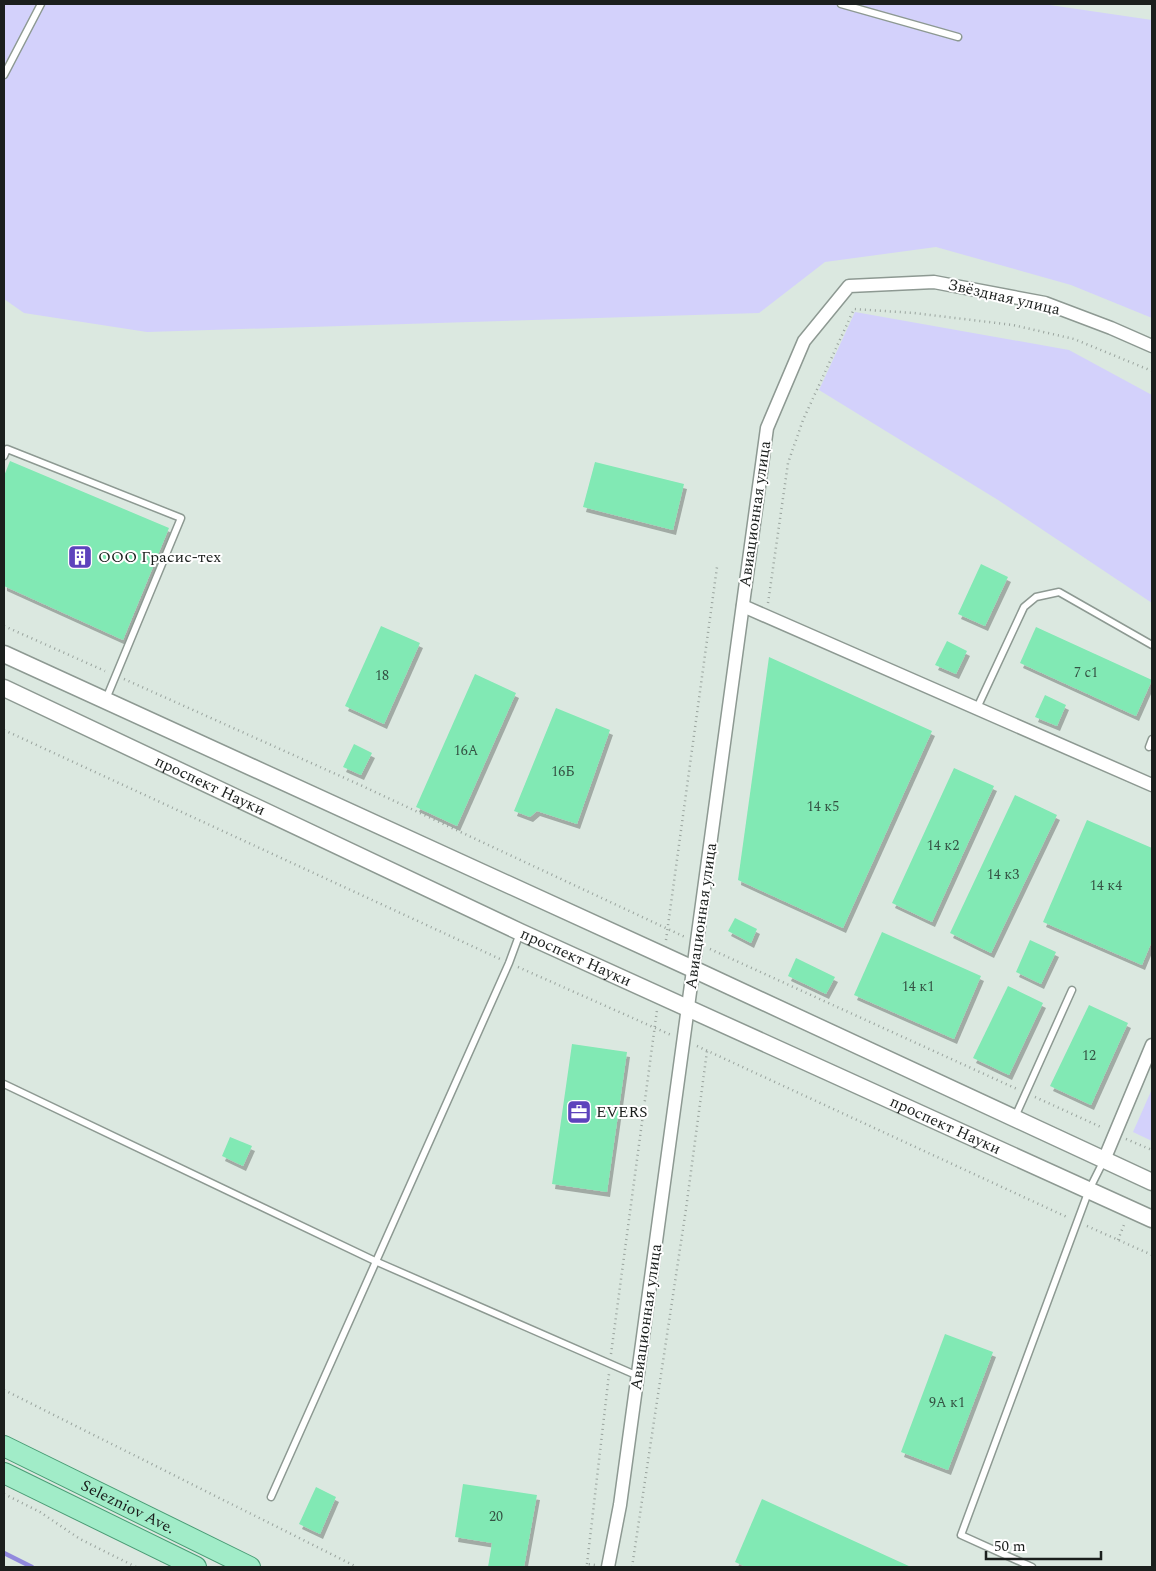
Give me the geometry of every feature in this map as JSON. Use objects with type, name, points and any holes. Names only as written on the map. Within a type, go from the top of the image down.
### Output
[{"type":"main road","name":"Selezniov Ave.","points":[[4,1446],[250,1567]]},
{"type":"main road","name":"Selezniov Ave.","points":[[4,1473],[196,1567]]},
{"type":"street","name":"Звёздная улица","points":[[849,286],[934,282],[1046,303],[1152,346]]},
{"type":"street","name":"Авиационная улица","points":[[608,1567],[620,1505],[767,428],[804,341],[849,286]]},
{"type":"street","points":[[743,606],[1152,785]]},
{"type":"street","points":[[4,654],[693,969],[1152,1182]]},
{"type":"street","name":"проспект Науки","points":[[4,688],[520,932],[1152,1219]]},
{"type":"street","points":[[1104,1160],[1152,1045]]},
{"type":"lane","points":[[4,75],[41,4]]},
{"type":"lane","points":[[841,4],[958,37]]},
{"type":"lane","points":[[4,456],[7,449],[181,518],[106,700]]},
{"type":"lane","points":[[977,708],[1024,607],[1036,597],[1059,592],[1152,646]]},
{"type":"lane","points":[[1149,747],[1152,739]]},
{"type":"lane","points":[[271,1497],[509,963],[520,932]]},
{"type":"lane","points":[[1014,1118],[1072,990]]},
{"type":"lane","points":[[4,1084],[375,1261],[638,1376]]},
{"type":"lane","points":[[1032,1567],[961,1535],[1089,1190],[1104,1160]]},
{"type":"path","points":[[766,616],[788,464],[803,420],[854,309],[914,313],[1013,324],[1074,339],[1152,371]]},
{"type":"path","points":[[663,956],[716,567]]},
{"type":"path","points":[[4,626],[358,784],[697,943],[1152,1150]]},
{"type":"path","points":[[4,730],[509,963],[684,1040],[1152,1255]]},
{"type":"path","points":[[587,1564],[610,1364],[659,994]]},
{"type":"path","points":[[632,1567],[686,1209],[707,1051]]},
{"type":"path","points":[[4,1390],[357,1567]]},
{"type":"path","points":[[4,1494],[40,1512],[80,1539],[136,1567]]},
{"type":"shaded area","points":[[4,4],[1043,4],[1152,20],[1152,318],[1071,285],[936,247],[825,262],[759,313],[147,332],[24,313],[4,299]]},
{"type":"shaded area","points":[[855,312],[1069,350],[1152,395],[1152,603],[998,500],[819,390]]},
{"type":"shaded area","points":[[1152,1089],[1152,1141],[1133,1132]]},
{"type":"building","name":"ООО Грасис-тех","points":[[10,461],[169,528],[123,640],[4,586],[4,476]]},
{"type":"building","points":[[595,462],[684,484],[673,530],[583,507]]},
{"type":"building","points":[[981,564],[1008,577],[985,626],[958,614]]},
{"type":"building","points":[[381,626],[420,643],[384,724],[345,706]]},
{"type":"building","points":[[1036,627],[1152,680],[1136,716],[1020,663]]},
{"type":"building","points":[[947,641],[967,651],[956,674],[935,665]]},
{"type":"building","points":[[769,657],[932,731],[843,928],[738,880]]},
{"type":"building","points":[[475,674],[516,693],[457,826],[416,807]]},
{"type":"building","points":[[1045,695],[1066,705],[1057,726],[1035,717]]},
{"type":"building","points":[[556,708],[610,730],[577,824],[537,811],[530,817],[514,811]]},
{"type":"building","points":[[354,744],[372,753],[361,775],[343,767]]},
{"type":"building","points":[[954,768],[994,786],[932,922],[892,903]]},
{"type":"building","points":[[1015,795],[1057,815],[991,953],[950,933]]},
{"type":"building","points":[[1087,820],[1152,848],[1152,941],[1142,965],[1043,922]]},
{"type":"building","points":[[735,918],[757,929],[751,943],[728,931]]},
{"type":"building","points":[[882,932],[981,976],[954,1039],[854,995]]},
{"type":"building","points":[[1030,940],[1056,952],[1041,984],[1016,972]]},
{"type":"building","points":[[796,958],[835,977],[826,994],[788,976]]},
{"type":"building","points":[[1008,986],[1043,1003],[1009,1075],[973,1058]]},
{"type":"building","points":[[1089,1005],[1128,1023],[1091,1105],[1050,1086]]},
{"type":"building","points":[[572,1044],[627,1052],[607,1192],[552,1184]]},
{"type":"building","points":[[230,1137],[252,1146],[243,1166],[222,1156]]},
{"type":"building","points":[[945,1334],[993,1352],[948,1470],[901,1452]]},
{"type":"building","points":[[463,1484],[537,1495],[524,1567],[488,1567],[492,1543],[455,1537]]},
{"type":"building","points":[[316,1487],[336,1497],[320,1534],[299,1524]]},
{"type":"building","points":[[762,1499],[911,1567],[746,1567],[735,1562]]},
{"type":"waterway","points":[[4,1553],[32,1567]]},
{"type":"place","name":"ООО Грасис-тех","points":[[80,557]]},
{"type":"place","name":"EVERS","points":[[579,1112]]}]
